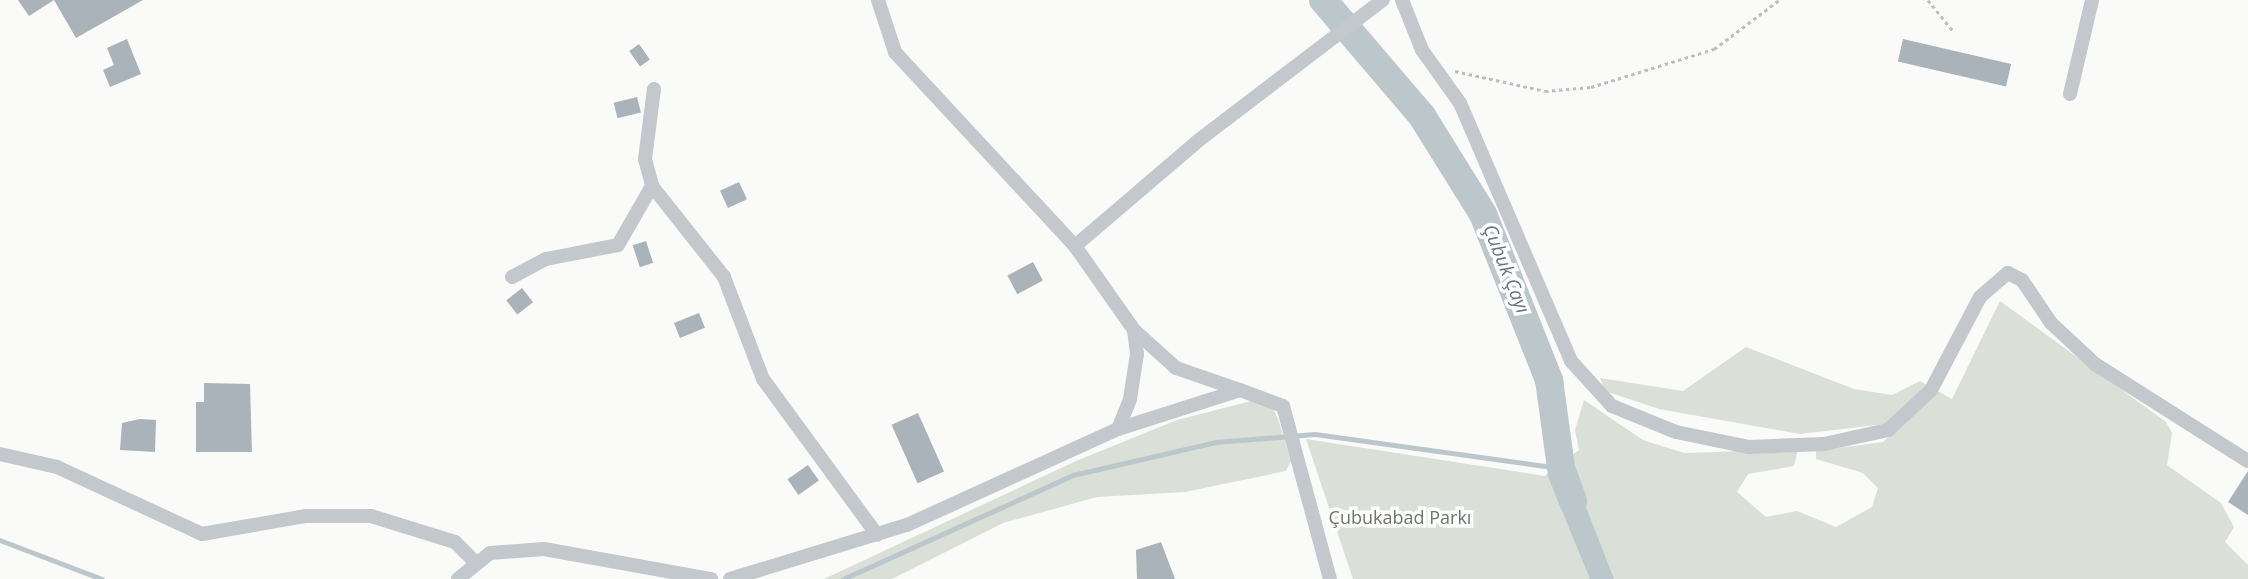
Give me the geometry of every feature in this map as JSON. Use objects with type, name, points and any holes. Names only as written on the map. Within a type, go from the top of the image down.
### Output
[{"type":"street","points":[[878,0],[895,52],[1075,246],[1134,330],[1177,368],[1283,406],[1299,454],[1330,579]]},
{"type":"street","points":[[1075,246],[1328,37],[1357,14],[1383,0]]},
{"type":"street","points":[[1402,0],[1422,50],[1440,70],[1571,361],[1612,407],[1676,432],[1749,447],[1824,444],[1888,430],[1931,390],[1980,297],[2008,273],[2022,280],[2079,351],[2179,423],[2248,461]]},
{"type":"street","points":[[2070,94],[2092,0]]},
{"type":"street","points":[[654,89],[645,159],[652,186],[724,277],[763,379],[877,535]]},
{"type":"street","points":[[512,277],[559,254],[618,244],[652,186]]},
{"type":"street","points":[[1118,429],[1137,365],[1134,330]]},
{"type":"street","points":[[730,579],[877,535],[1118,429],[1240,390]]},
{"type":"street","points":[[0,454],[57,467],[202,534],[306,516],[371,516],[455,542],[475,562]]},
{"type":"street","points":[[458,579],[475,562],[510,549],[544,549],[711,579]]},
{"type":"path","points":[[1440,70],[1482,73],[1545,91],[1578,90],[1714,49],[1779,0]]},
{"type":"path","points":[[1928,0],[1953,31]]},
{"type":"green space","name":"Çubukabad Parkı","points":[[2000,301],[2166,422],[2172,433],[2167,465],[2221,503],[2234,527],[2225,542],[2248,565],[2248,579],[1353,579],[1306,439],[1545,476],[1579,450],[1575,430],[1584,400],[1643,440],[1684,453],[1798,449],[1794,466],[1748,474],[1737,492],[1766,517],[1797,511],[1836,527],[1872,507],[1878,488],[1863,473],[1816,459],[1816,451],[1883,442],[1928,399],[1885,424],[1800,434],[1659,409],[1605,391],[1600,378],[1683,391],[1746,347],[1854,389],[1892,395],[1920,381],[1952,399]]},
{"type":"green space","points":[[1255,400],[1272,407],[1278,419],[1291,461],[1286,471],[1185,492],[1097,497],[1003,523],[892,579],[824,579],[1076,461],[1177,420]]},
{"type":"shaded area","points":[[1568,463],[1614,579],[1590,579],[1547,474]]},
{"type":"building","points":[[18,0],[54,0],[29,16]]},
{"type":"building","points":[[54,0],[143,0],[76,38]]},
{"type":"building","points":[[127,39],[141,74],[110,87],[103,70],[114,65],[107,48]]},
{"type":"building","points":[[1903,39],[2011,64],[2006,86],[1898,61]]},
{"type":"building","points":[[639,44],[650,60],[640,66],[629,51]]},
{"type":"building","points":[[637,97],[641,113],[618,118],[614,103]]},
{"type":"building","points":[[739,182],[747,199],[728,208],[720,191]]},
{"type":"building","points":[[646,241],[653,263],[640,267],[633,245]]},
{"type":"building","points":[[1033,262],[1043,281],[1017,294],[1007,276]]},
{"type":"building","points":[[522,288],[533,302],[517,314],[506,300]]},
{"type":"building","points":[[699,313],[705,328],[680,338],[674,323]]},
{"type":"building","points":[[204,383],[250,384],[252,452],[196,452],[196,402],[204,402]]},
{"type":"building","points":[[918,413],[944,471],[918,483],[892,425]]},
{"type":"building","points":[[140,419],[156,420],[155,452],[120,450],[122,423]]},
{"type":"building","points":[[808,465],[819,481],[798,495],[788,479]]},
{"type":"building","points":[[2248,471],[2248,515],[2228,502]]},
{"type":"building","points":[[1161,542],[1175,579],[1137,579],[1136,550]]},
{"type":"waterway","name":"Çubuk Çayı","points":[[1323,0],[1422,116],[1483,214],[1549,380],[1561,468],[1573,501]]},
{"type":"waterway","points":[[843,579],[1073,475],[1216,442],[1315,434],[1561,468]]},
{"type":"waterway","points":[[0,540],[102,579]]}]
